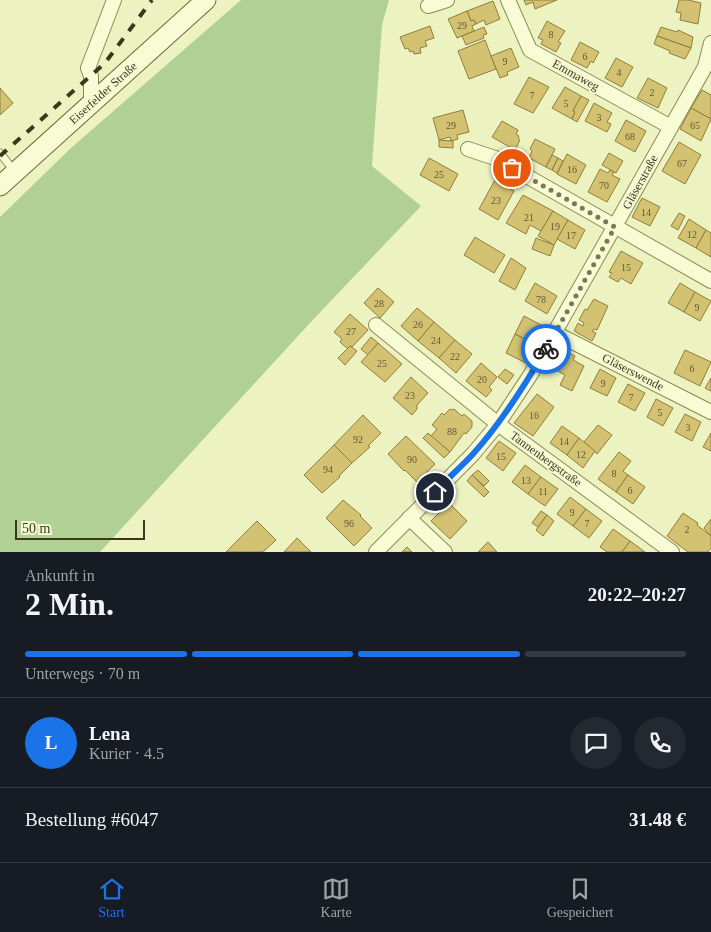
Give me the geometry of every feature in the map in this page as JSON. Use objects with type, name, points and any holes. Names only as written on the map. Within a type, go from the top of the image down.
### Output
[{"type":"main road","name":"Eiserfelder Straße","points":[[0,186],[206,0]]},
{"type":"street","points":[[91,103],[91,76],[88,68],[114,0]]},
{"type":"street","points":[[428,6],[447,0]]},
{"type":"street","name":"Emmaweg","points":[[508,0],[530,50],[671,127]]},
{"type":"street","name":"Gläserstraße","points":[[376,552],[473,454],[498,424],[531,374],[671,127],[708,68],[711,43]]},
{"type":"street","points":[[468,149],[495,158],[711,282]]},
{"type":"street","name":"Tannenbergstraße","points":[[376,325],[498,424],[672,552]]},
{"type":"street","name":"Gläserswende","points":[[555,333],[711,412]]},
{"type":"street","points":[[409,518],[445,552]]},
{"type":"lane","points":[[0,154],[16,172]]},
{"type":"green space","points":[[241,0],[389,0],[382,25],[372,166],[421,206],[309,324],[100,552],[0,552],[0,217],[71,148]]},
{"type":"building","points":[[524,0],[557,0],[535,9],[533,2],[526,5]]},
{"type":"building","points":[[679,0],[701,3],[698,24],[680,20],[681,13],[676,12]]},
{"type":"building","points":[[493,1],[500,19],[486,25],[484,20],[476,24],[474,20],[471,21],[467,11]]},
{"type":"building","points":[[467,11],[471,21],[474,20],[476,24],[472,26],[474,31],[457,38],[448,19]]},
{"type":"building","points":[[547,21],[565,31],[558,42],[561,43],[556,52],[541,44],[543,40],[538,38]]},
{"type":"building","points":[[430,26],[434,38],[425,41],[427,46],[420,48],[421,53],[414,54],[408,48],[405,49],[400,37]]},
{"type":"building","points":[[484,27],[487,34],[483,35],[484,38],[466,45],[462,36]]},
{"type":"building","points":[[661,27],[677,32],[678,30],[693,37],[691,48],[657,36]]},
{"type":"building","points":[[657,36],[691,48],[685,59],[669,53],[670,51],[654,44]]},
{"type":"building","points":[[485,40],[496,69],[469,79],[458,51]]},
{"type":"building","points":[[580,42],[599,52],[593,63],[591,61],[587,68],[571,60]]},
{"type":"building","points":[[511,48],[519,67],[507,72],[508,75],[500,78],[491,56]]},
{"type":"building","points":[[616,58],[633,67],[622,87],[605,78]]},
{"type":"building","points":[[529,77],[549,87],[533,113],[514,104]]},
{"type":"building","points":[[648,78],[667,88],[658,108],[637,98]]},
{"type":"building","points":[[565,87],[581,96],[573,111],[575,112],[572,119],[552,108]]},
{"type":"building","points":[[0,88],[13,103],[0,115]]},
{"type":"building","points":[[702,90],[711,95],[711,119],[691,108]]},
{"type":"building","points":[[581,96],[589,100],[577,122],[572,119],[575,112],[573,111]]},
{"type":"building","points":[[594,103],[612,113],[607,122],[611,124],[607,132],[585,121]]},
{"type":"building","points":[[691,108],[711,119],[701,141],[680,129]]},
{"type":"building","points":[[463,110],[469,132],[457,135],[458,139],[451,141],[450,137],[439,140],[433,118]]},
{"type":"building","points":[[626,120],[646,131],[635,152],[615,141]]},
{"type":"building","points":[[502,121],[518,130],[516,134],[520,140],[515,150],[492,137]]},
{"type":"building","points":[[535,139],[555,149],[546,167],[529,158],[532,151],[530,149]]},
{"type":"building","points":[[439,140],[453,141],[453,148],[439,147]]},
{"type":"building","points":[[679,142],[701,155],[685,184],[662,171]]},
{"type":"building","points":[[609,153],[623,161],[616,173],[602,165]]},
{"type":"building","points":[[567,154],[586,165],[576,184],[557,174]]},
{"type":"building","points":[[552,155],[558,158],[552,170],[546,167]]},
{"type":"building","points":[[429,158],[458,174],[449,191],[420,175]]},
{"type":"building","points":[[558,158],[563,161],[557,173],[552,170]]},
{"type":"building","points":[[600,169],[608,173],[610,170],[614,172],[612,175],[620,179],[607,202],[588,192]]},
{"type":"building","points":[[495,180],[514,191],[498,220],[479,209]]},
{"type":"building","points":[[523,195],[553,211],[541,231],[530,225],[526,234],[506,223]]},
{"type":"building","points":[[642,198],[660,207],[650,226],[632,217]]},
{"type":"building","points":[[553,211],[568,220],[554,245],[538,236]]},
{"type":"building","points":[[679,213],[685,216],[678,230],[671,226]]},
{"type":"building","points":[[689,219],[706,230],[696,248],[678,238]]},
{"type":"building","points":[[568,220],[585,230],[575,249],[557,239]]},
{"type":"building","points":[[706,230],[711,233],[711,257],[696,248]]},
{"type":"building","points":[[475,237],[505,255],[494,273],[464,255]]},
{"type":"building","points":[[536,238],[554,245],[550,256],[532,249]]},
{"type":"building","points":[[621,251],[643,263],[631,284],[621,278],[618,282],[609,277],[612,273],[609,272]]},
{"type":"building","points":[[511,258],[526,268],[515,290],[499,281]]},
{"type":"building","points":[[535,283],[557,296],[547,314],[525,301]]},
{"type":"building","points":[[680,283],[695,292],[684,312],[668,303]]},
{"type":"building","points":[[378,288],[394,302],[380,318],[364,303]]},
{"type":"building","points":[[695,292],[711,301],[700,321],[684,312]]},
{"type":"building","points":[[594,299],[608,306],[597,330],[594,329],[592,331],[596,333],[592,341],[574,331],[578,323],[583,326],[584,323],[579,320],[585,309],[587,310]]},
{"type":"building","points":[[417,308],[434,322],[418,341],[401,326]]},
{"type":"building","points":[[350,314],[368,330],[348,349],[340,342],[342,339],[334,332]]},
{"type":"building","points":[[524,316],[545,327],[536,345],[515,334]]},
{"type":"building","points":[[434,322],[455,340],[439,358],[418,341]]},
{"type":"building","points":[[515,334],[536,345],[526,363],[506,353]]},
{"type":"building","points":[[371,337],[378,343],[368,355],[361,349]]},
{"type":"building","points":[[455,340],[472,354],[456,373],[439,358]]},
{"type":"building","points":[[378,343],[402,364],[385,382],[361,362]]},
{"type":"building","points":[[350,346],[357,351],[345,365],[338,358]]},
{"type":"building","points":[[559,348],[575,356],[573,360],[584,366],[572,391],[560,385],[565,375],[549,366]]},
{"type":"building","points":[[685,350],[711,362],[700,386],[674,373]]},
{"type":"building","points":[[481,363],[497,377],[489,387],[492,390],[486,397],[466,381]]},
{"type":"building","points":[[505,369],[514,375],[507,384],[498,377]]},
{"type":"building","points":[[600,369],[616,378],[607,396],[590,388]]},
{"type":"building","points":[[411,377],[428,393],[417,405],[417,409],[412,415],[393,398]]},
{"type":"building","points":[[711,378],[711,391],[705,388]]},
{"type":"building","points":[[628,384],[645,393],[635,411],[618,402]]},
{"type":"building","points":[[537,394],[554,407],[533,436],[514,423]]},
{"type":"building","points":[[656,399],[673,408],[663,426],[647,417]]},
{"type":"building","points":[[450,409],[454,409],[462,416],[464,414],[472,421],[472,427],[466,434],[464,433],[450,452],[431,436],[437,429],[432,425],[442,413],[444,415]]},
{"type":"building","points":[[685,414],[701,422],[692,441],[675,432]]},
{"type":"building","points":[[363,415],[381,433],[368,446],[370,447],[352,463],[334,445]]},
{"type":"building","points":[[598,425],[612,435],[597,454],[584,442]]},
{"type":"building","points":[[562,426],[579,438],[567,455],[550,443]]},
{"type":"building","points":[[428,433],[450,452],[444,458],[423,438]]},
{"type":"building","points":[[711,433],[711,451],[703,447]]},
{"type":"building","points":[[406,436],[435,464],[417,482],[388,454]]},
{"type":"building","points":[[579,438],[595,451],[583,468],[567,455]]},
{"type":"building","points":[[499,441],[516,453],[503,471],[486,458]]},
{"type":"building","points":[[334,445],[352,463],[322,493],[304,475]]},
{"type":"building","points":[[619,452],[631,461],[623,471],[628,475],[616,492],[598,479]]},
{"type":"building","points":[[525,465],[541,477],[528,494],[512,482]]},
{"type":"building","points":[[478,470],[489,481],[484,486],[472,475]]},
{"type":"building","points":[[472,475],[489,492],[484,497],[467,481]]},
{"type":"building","points":[[628,475],[645,487],[633,504],[616,492]]},
{"type":"building","points":[[541,477],[558,489],[545,506],[528,494]]},
{"type":"building","points":[[570,497],[586,509],[573,526],[557,514]]},
{"type":"building","points":[[343,500],[361,515],[372,528],[354,546],[326,518]]},
{"type":"building","points":[[449,503],[467,521],[450,539],[431,521]]},
{"type":"building","points":[[586,509],[602,521],[589,538],[573,526]]},
{"type":"building","points":[[541,511],[547,515],[538,527],[532,523]]},
{"type":"building","points":[[683,513],[698,523],[697,525],[711,536],[711,548],[708,552],[688,552],[667,536]]},
{"type":"building","points":[[547,515],[554,521],[543,536],[536,530]]},
{"type":"building","points":[[711,519],[711,536],[704,528]]},
{"type":"building","points":[[257,521],[276,540],[263,552],[226,552]]},
{"type":"building","points":[[613,529],[630,541],[622,552],[607,552],[600,547]]},
{"type":"building","points":[[297,538],[311,552],[284,552]]},
{"type":"building","points":[[630,541],[645,552],[622,552]]},
{"type":"building","points":[[488,542],[497,552],[478,552]]},
{"type":"building","points":[[407,547],[412,552],[402,552]]},
{"type":"railway","points":[[0,156],[105,63],[152,0]]},
{"type":"way so far","points":[[512,168],[615,227],[546,349]]},
{"type":"route","points":[[435,492],[473,454],[498,424],[546,349]]}]
